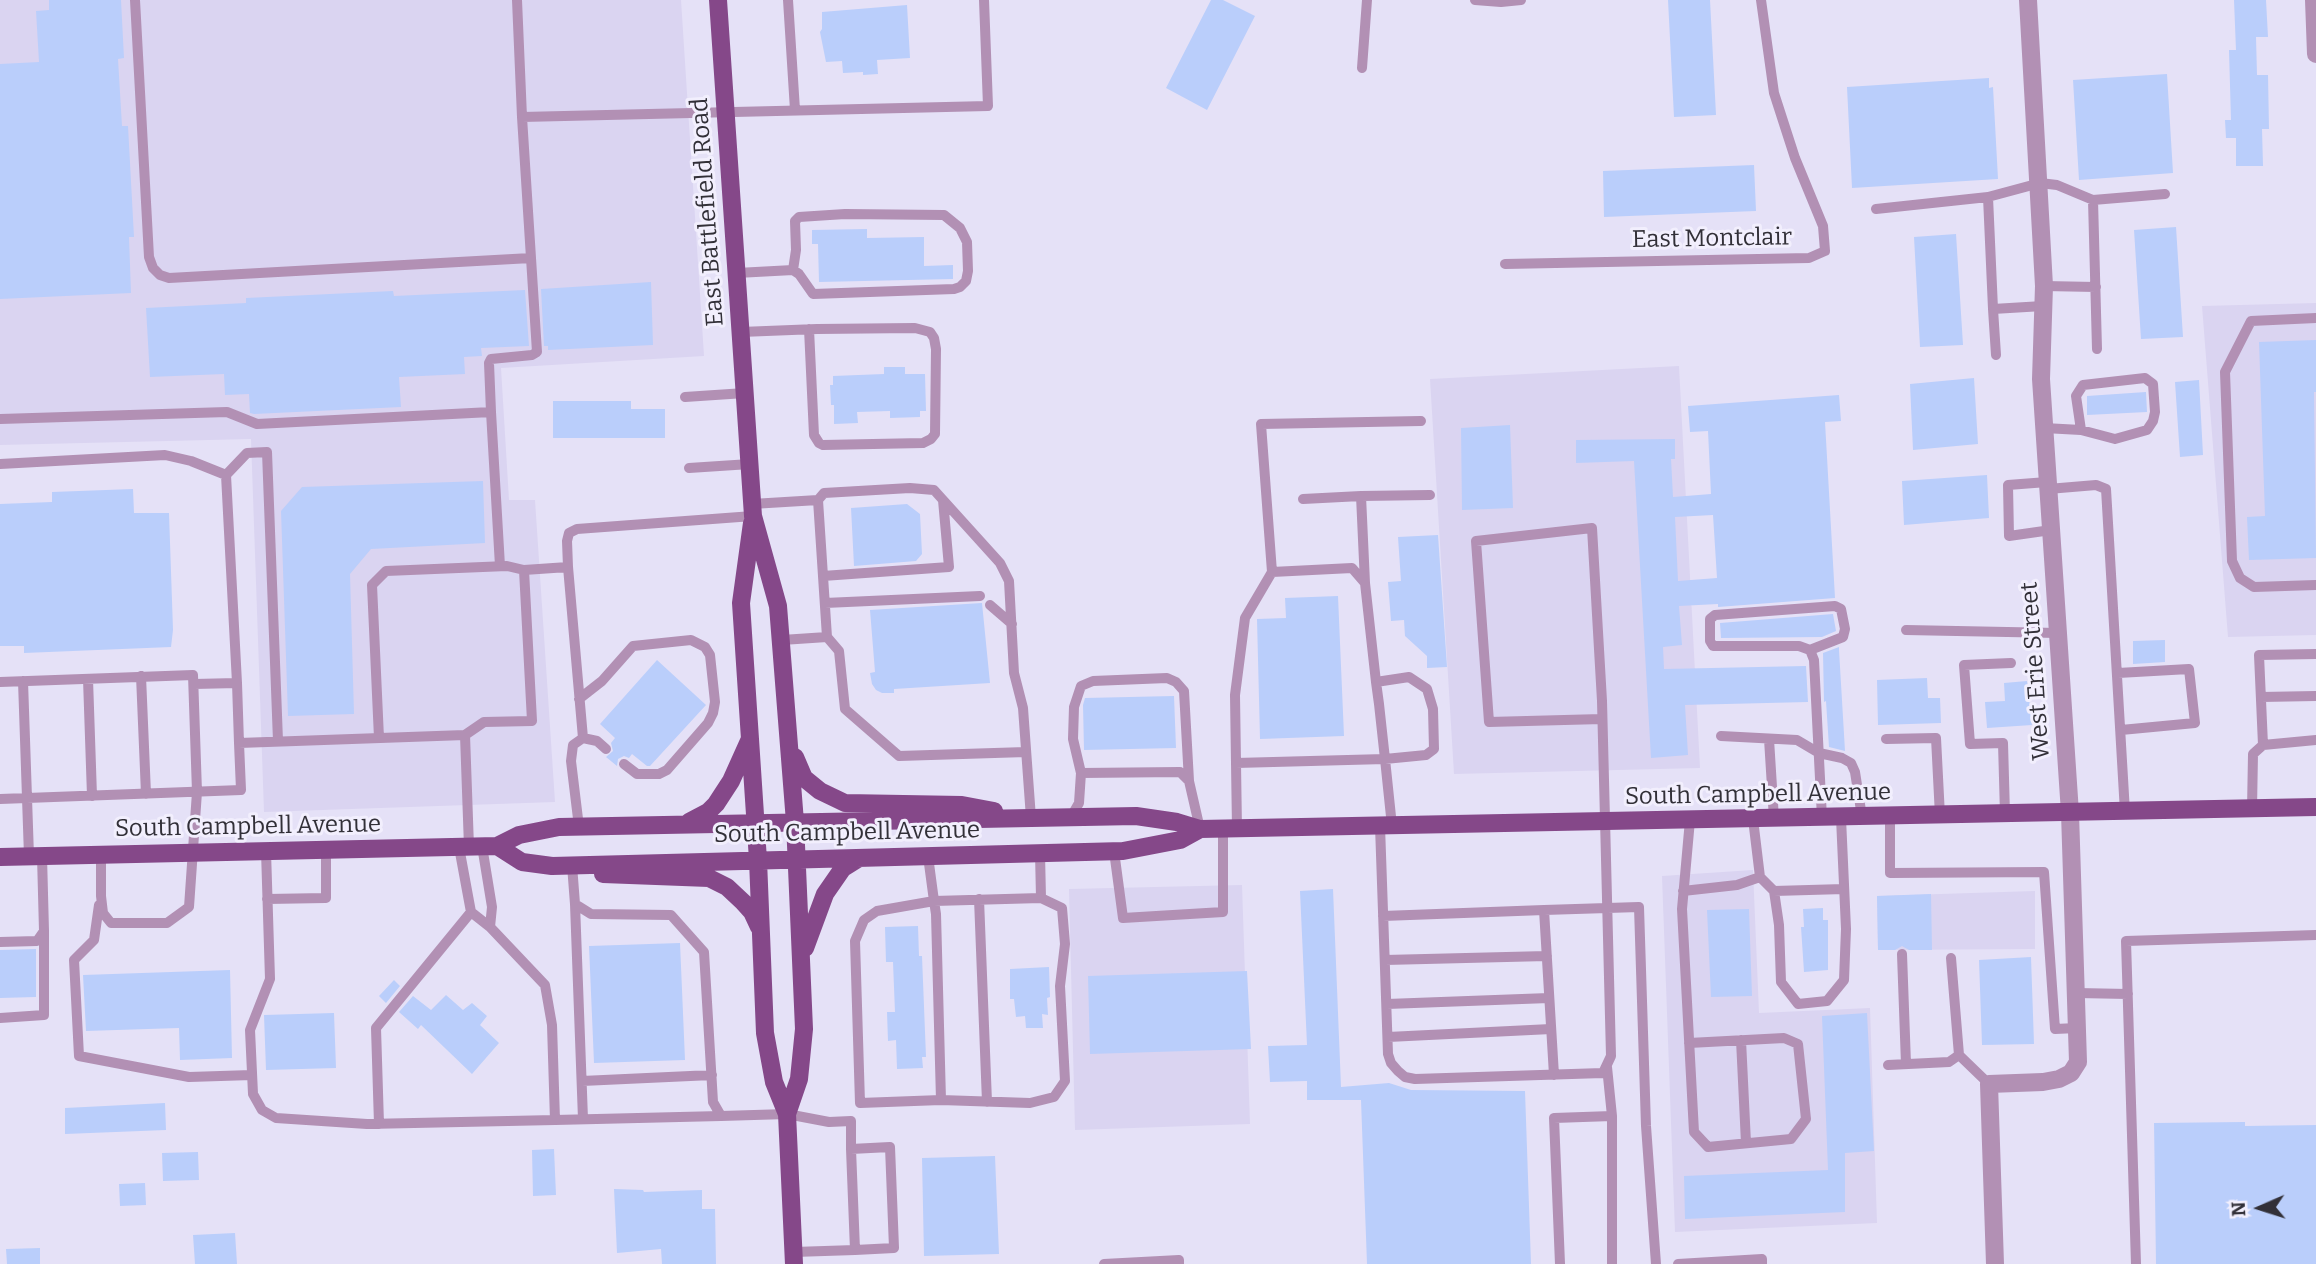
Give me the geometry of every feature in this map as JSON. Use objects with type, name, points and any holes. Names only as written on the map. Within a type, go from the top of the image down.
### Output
[{"type":"main road","name":"East Battlefield Road","points":[[718,0],[753,510]]},
{"type":"main road","points":[[753,510],[778,606],[795,822],[804,1029],[799,1079],[787,1114]]},
{"type":"main road","points":[[753,510],[741,603],[756,824],[765,1033],[774,1082],[787,1114],[794,1258]]},
{"type":"main road","points":[[789,737],[804,778],[834,800],[858,805],[962,806],[1026,818]]},
{"type":"main road","points":[[681,825],[700,818],[716,804],[731,781],[751,738]]},
{"type":"main road","name":"South Campbell Avenue","points":[[0,857],[477,847],[559,827],[1136,816],[1177,822],[1200,829],[1230,829],[2316,807]]},
{"type":"main road","name":"South Campbell Avenue","points":[[477,847],[522,862],[552,866],[1115,851],[1180,840],[1200,829]]},
{"type":"main road","points":[[801,958],[825,894],[843,868],[861,857]]},
{"type":"main road","points":[[572,865],[612,875],[709,878],[727,887],[743,902],[752,912],[761,932]]},
{"type":"street","name":"West Erie Street","points":[[1989,1084],[2059,1079],[2071,1073],[2078,1062],[2070,813],[2040,379],[2043,286],[2040,183],[2028,0]]},
{"type":"street","points":[[2314,0],[2316,54]]},
{"type":"street","points":[[1989,1084],[1995,1264]]},
{"type":"lane","points":[[135,0],[149,257],[153,268],[160,275],[169,278],[531,258]]},
{"type":"lane","points":[[500,566],[490,361],[493,358],[532,355],[537,352],[517,0]]},
{"type":"lane","points":[[788,0],[795,110]]},
{"type":"lane","points":[[522,117],[988,106],[984,0]]},
{"type":"lane","points":[[1362,68],[1367,0]]},
{"type":"lane","points":[[1475,0],[1521,0]]},
{"type":"lane","name":"East Montclair","points":[[1505,264],[1810,258],[1825,251],[1823,226],[1795,158],[1774,93],[1761,0]]},
{"type":"lane","points":[[1876,209],[1988,197],[2040,183],[2057,185],[2093,200],[2165,194]]},
{"type":"lane","points":[[1988,197],[1996,355]]},
{"type":"lane","points":[[2093,200],[2097,349]]},
{"type":"lane","points":[[737,273],[793,270],[813,294],[954,289],[965,281],[968,271],[967,242],[960,228],[944,215],[845,214],[799,217],[795,220],[796,250],[793,270]]},
{"type":"lane","points":[[2043,286],[2096,287]]},
{"type":"lane","points":[[1993,309],[2043,306]]},
{"type":"lane","points":[[2316,318],[2250,321],[2225,372],[2232,561],[2240,578],[2254,587],[2316,585]]},
{"type":"lane","points":[[741,332],[809,329],[915,328],[930,332],[936,349],[935,434],[931,439],[923,443],[819,443],[814,435],[809,329]]},
{"type":"lane","points":[[2044,428],[2081,430],[2115,439],[2147,430],[2155,412],[2153,384],[2145,378],[2083,385],[2076,396],[2081,430]]},
{"type":"lane","points":[[685,397],[745,393]]},
{"type":"lane","points":[[0,419],[226,412],[257,424],[491,412]]},
{"type":"lane","points":[[1115,851],[1123,918],[1223,912],[1236,763],[1235,695],[1244,618],[1272,572],[1261,424],[1421,421]]},
{"type":"lane","points":[[0,799],[241,790],[226,475],[247,453],[267,452],[278,741]]},
{"type":"lane","points":[[0,464],[165,455],[191,461],[226,475]]},
{"type":"lane","points":[[689,468],[750,464]]},
{"type":"lane","points":[[2051,530],[2009,536],[2008,485],[2096,485],[2106,489],[2125,812]]},
{"type":"lane","points":[[583,738],[568,567],[569,533],[577,529],[753,510],[818,500],[824,493],[910,488],[934,491],[1000,563],[1009,581],[1014,673],[1024,708],[1026,818]]},
{"type":"lane","points":[[1303,499],[1430,495]]},
{"type":"lane","points":[[1361,496],[1365,583],[1385,759],[1383,916],[1388,1037],[1391,1063],[1405,1077],[1415,1079],[1604,1073],[1611,1056],[1602,719],[1592,528],[1476,541],[1489,722],[1602,719]]},
{"type":"lane","points":[[818,500],[827,637],[839,650],[845,709],[899,756],[1026,752]]},
{"type":"lane","points":[[823,576],[949,567],[943,500]]},
{"type":"lane","points":[[379,738],[372,585],[386,571],[500,566],[524,570],[568,567]]},
{"type":"lane","points":[[1272,572],[1352,568],[1365,583]]},
{"type":"lane","points":[[239,743],[465,735],[484,722],[532,721],[524,570]]},
{"type":"lane","points":[[825,604],[980,596]]},
{"type":"lane","points":[[990,605],[1012,624]]},
{"type":"lane","points":[[1810,650],[1843,636],[1845,629],[1841,609],[1835,606],[1715,615],[1710,619],[1710,641],[1713,646],[1799,646],[1810,650],[1814,660],[1822,818]]},
{"type":"lane","points":[[1906,630],[2058,633]]},
{"type":"lane","points":[[782,640],[827,637]]},
{"type":"lane","points":[[579,699],[602,681],[633,646],[691,640],[705,647],[710,655],[715,702],[708,723],[667,769],[659,774],[637,774],[624,764]]},
{"type":"lane","points":[[2263,746],[2259,656],[2316,654]]},
{"type":"lane","points":[[2005,814],[2003,743],[1970,744],[1964,665],[2011,663]]},
{"type":"lane","points":[[2118,673],[2189,669],[2194,723],[2121,730]]},
{"type":"lane","points":[[0,682],[193,675],[197,792],[189,907],[167,923],[111,923],[103,913],[101,896]]},
{"type":"lane","points":[[141,677],[146,794]]},
{"type":"lane","points":[[1236,763],[1385,759],[1426,755],[1434,749],[1433,709],[1427,690],[1409,677],[1376,682]]},
{"type":"lane","points":[[88,678],[92,796]]},
{"type":"lane","points":[[1070,817],[1079,803],[1081,773],[1074,750],[1072,719],[1081,686],[1093,681],[1167,678],[1176,682],[1184,691],[1189,782],[1200,829]]},
{"type":"lane","points":[[0,1018],[44,1015],[44,930],[27,798],[23,681]]},
{"type":"lane","points":[[194,684],[237,682]]},
{"type":"lane","points":[[2261,697],[2316,696]]},
{"type":"lane","points":[[465,735],[477,847],[492,907],[490,927]]},
{"type":"lane","points":[[1721,736],[1797,740],[1819,753],[1851,763],[1855,772],[1862,817]]},
{"type":"lane","points":[[579,827],[571,761],[573,745],[583,738],[597,741],[606,749]]},
{"type":"lane","points":[[1769,738],[1774,819]]},
{"type":"lane","points":[[1886,739],[1936,738],[1940,816]]},
{"type":"lane","points":[[2252,808],[2253,754],[2263,746],[2316,740]]},
{"type":"lane","points":[[1081,773],[1180,772],[1189,782]]},
{"type":"lane","points":[[1890,817],[1890,873],[2044,873],[2055,1029],[2077,1028]]},
{"type":"lane","points":[[1753,819],[1760,877],[1773,891],[1779,925],[1781,982],[1798,1004],[1827,1001],[1844,980],[1846,929],[1841,818]]},
{"type":"lane","points":[[1689,1043],[1784,1038],[1798,1044],[1806,1119],[1791,1139],[1708,1147],[1694,1132],[1689,1043],[1682,909],[1690,820]]},
{"type":"lane","points":[[379,1124],[376,1028],[471,912],[477,847]]},
{"type":"lane","points":[[267,899],[326,898],[326,850]]},
{"type":"lane","points":[[265,851],[270,979],[250,1030],[253,1094],[262,1110],[276,1118],[379,1124],[787,1114],[829,1122],[851,1121]]},
{"type":"lane","points":[[1040,853],[1041,898]]},
{"type":"lane","points":[[102,855],[101,896],[94,940],[74,960],[79,1056],[189,1077],[252,1075]]},
{"type":"lane","points":[[929,856],[934,901],[941,1100]]},
{"type":"lane","points":[[572,865],[583,1119]]},
{"type":"lane","points":[[1684,891],[1737,885],[1760,877]]},
{"type":"lane","points":[[2047,887],[2073,885]]},
{"type":"lane","points":[[1773,891],[1844,889]]},
{"type":"lane","points":[[855,1250],[851,1121],[860,1103],[855,941],[864,920],[877,911],[934,901],[1041,898],[1062,908],[1065,944],[1060,986],[1065,1081],[1054,1097],[1030,1103],[941,1100],[860,1103]]},
{"type":"lane","points":[[979,899],[987,1102]]},
{"type":"lane","points":[[575,904],[591,914],[671,915],[704,952],[713,1102],[721,1116]]},
{"type":"lane","points":[[1383,916],[1639,907],[1646,1126],[1656,1264]]},
{"type":"lane","points":[[1544,910],[1553,1075]]},
{"type":"lane","points":[[471,912],[490,927],[545,985],[552,1026],[555,1120]]},
{"type":"lane","points":[[0,942],[37,940],[44,930]]},
{"type":"lane","points":[[2136,1264],[2126,941],[2316,935]]},
{"type":"lane","points":[[1902,954],[1906,1065]]},
{"type":"lane","points":[[1385,960],[1547,956]]},
{"type":"lane","points":[[1951,958],[1959,1055],[1989,1084]]},
{"type":"lane","points":[[2077,993],[2128,994]]},
{"type":"lane","points":[[1387,1004],[1549,998]]},
{"type":"lane","points":[[1388,1037],[1551,1029]]},
{"type":"lane","points":[[1741,1040],[1746,1143]]},
{"type":"lane","points":[[1888,1065],[1949,1062],[1959,1055]]},
{"type":"lane","points":[[1607,1067],[1612,1116],[1612,1264]]},
{"type":"lane","points":[[582,1081],[712,1075]]},
{"type":"lane","points":[[1560,1264],[1554,1118],[1612,1116]]},
{"type":"lane","points":[[794,1258],[894,1248],[890,1147],[851,1149]]},
{"type":"lane","points":[[1678,1264],[1762,1259],[1762,1264]]},
{"type":"lane","points":[[1104,1264],[1179,1260],[1179,1264]]},
{"type":"shaded area","points":[[0,0],[681,0],[704,356],[501,368],[509,500],[535,500],[555,802],[264,812],[251,439],[0,445]]},
{"type":"shaded area","points":[[2316,303],[2316,635],[2228,637],[2202,306]]},
{"type":"shaded area","points":[[1679,366],[1700,768],[1454,774],[1430,379]]},
{"type":"shaded area","points":[[1753,870],[1759,1013],[1870,1008],[1877,1223],[1675,1232],[1662,876]]},
{"type":"shaded area","points":[[1242,885],[1250,1124],[1075,1130],[1069,889]]},
{"type":"shaded area","points":[[2035,891],[2035,949],[1878,950],[1877,896]]},
{"type":"building","points":[[49,0],[121,0],[124,58],[118,59],[122,126],[128,126],[134,237],[129,237],[131,293],[0,299],[0,64],[39,62],[36,11],[49,10]]},
{"type":"building","points":[[1211,0],[1223,0],[1255,16],[1207,110],[1166,88]]},
{"type":"building","points":[[1668,0],[1710,0],[1716,115],[1674,117]]},
{"type":"building","points":[[2234,0],[2266,0],[2268,37],[2256,37],[2257,75],[2268,75],[2269,129],[2262,129],[2263,166],[2236,166],[2236,138],[2226,138],[2225,120],[2231,120],[2229,50],[2236,50]]},
{"type":"building","points":[[907,5],[910,58],[877,60],[878,74],[863,75],[863,72],[843,73],[842,61],[826,62],[820,32],[822,12]]},
{"type":"building","points":[[2167,74],[2173,173],[2079,180],[2073,80]]},
{"type":"building","points":[[1989,78],[1989,88],[1993,87],[1998,179],[1852,188],[1847,87]]},
{"type":"building","points":[[1754,165],[1756,211],[1604,217],[1603,171]]},
{"type":"building","points":[[2176,227],[2183,337],[2141,339],[2134,230]]},
{"type":"building","points":[[867,229],[867,238],[924,237],[924,266],[953,265],[953,279],[819,282],[818,244],[812,244],[812,230]]},
{"type":"building","points":[[1956,234],[1963,345],[1920,347],[1914,237]]},
{"type":"building","points":[[651,282],[653,345],[548,350],[548,346],[544,346],[541,289]]},
{"type":"building","points":[[525,290],[529,346],[481,348],[482,356],[464,357],[465,374],[399,377],[401,407],[254,414],[250,413],[249,394],[225,395],[224,374],[150,377],[146,308],[246,303],[246,298],[393,291],[394,296]]},
{"type":"building","points":[[2316,340],[2316,558],[2249,560],[2247,517],[2265,516],[2259,342]]},
{"type":"building","points":[[884,367],[905,367],[905,374],[925,374],[926,411],[920,411],[920,417],[890,418],[890,411],[857,412],[858,423],[834,424],[830,385],[833,385],[833,376],[884,374]]},
{"type":"building","points":[[1974,378],[1978,444],[1913,450],[1910,384]]},
{"type":"building","points":[[2199,380],[2203,455],[2180,457],[2175,382]]},
{"type":"building","points":[[2146,392],[2147,412],[2087,415],[2087,396]]},
{"type":"building","points":[[1839,395],[1841,421],[1825,422],[1835,598],[1718,607],[1718,604],[1679,606],[1682,645],[1663,647],[1664,669],[1806,666],[1808,702],[1685,705],[1688,755],[1651,758],[1634,461],[1576,463],[1576,440],[1675,439],[1675,459],[1671,459],[1673,497],[1711,494],[1708,431],[1690,432],[1688,406]],"holes":[[[1713,515],[1717,578],[1678,581],[1675,517]]]},
{"type":"building","points":[[553,401],[631,401],[631,409],[665,409],[665,438],[553,438]]},
{"type":"building","points":[[1510,425],[1513,508],[1462,510],[1461,428]]},
{"type":"building","points":[[1987,475],[1989,518],[1904,525],[1902,481]]},
{"type":"building","points":[[483,481],[485,543],[371,549],[350,574],[354,714],[288,716],[281,511],[302,487]]},
{"type":"building","points":[[133,489],[134,513],[169,513],[173,630],[171,647],[24,653],[24,646],[0,646],[0,504],[52,502],[52,492]]},
{"type":"building","points":[[907,504],[920,514],[922,554],[916,561],[854,566],[851,508]]},
{"type":"building","points":[[1438,535],[1447,667],[1427,668],[1427,656],[1405,636],[1404,620],[1391,621],[1388,582],[1401,581],[1398,537]]},
{"type":"building","points":[[1338,596],[1344,736],[1260,739],[1257,619],[1286,618],[1285,598]]},
{"type":"building","points":[[982,603],[990,683],[894,689],[894,693],[876,690],[870,673],[875,672],[870,610]]},
{"type":"building","points":[[1833,614],[1836,631],[1822,637],[1721,638],[1720,623]]},
{"type":"building","points":[[2165,640],[2165,662],[2133,664],[2133,641]]},
{"type":"building","points":[[1839,647],[1845,751],[1829,747],[1826,701],[1824,702],[1823,653]]},
{"type":"building","points":[[657,660],[706,705],[650,766],[632,754],[629,758],[624,756],[618,759],[617,766],[606,757],[613,751],[611,743],[615,738],[600,724]]},
{"type":"building","points":[[1927,678],[1928,698],[1940,698],[1941,723],[1878,725],[1877,680]]},
{"type":"building","points":[[2027,681],[2032,725],[1987,728],[1985,702],[2005,701],[2004,683]]},
{"type":"building","points":[[1174,696],[1176,748],[1084,750],[1085,698]]},
{"type":"building","points":[[1333,889],[1341,1087],[1389,1083],[1411,1090],[1525,1091],[1531,1264],[1367,1264],[1361,1100],[1307,1100],[1307,1081],[1270,1082],[1268,1046],[1307,1045],[1300,891]]},
{"type":"building","points":[[1931,894],[1932,950],[1909,950],[1902,946],[1895,950],[1878,950],[1877,896]]},
{"type":"building","points":[[1823,908],[1823,920],[1828,920],[1828,970],[1804,972],[1801,927],[1804,927],[1803,909]]},
{"type":"building","points":[[1749,909],[1752,996],[1711,997],[1707,910]]},
{"type":"building","points":[[918,926],[919,956],[922,956],[926,1057],[922,1057],[923,1068],[897,1069],[896,1040],[888,1041],[887,1012],[895,1012],[893,962],[886,962],[885,927]]},
{"type":"building","points":[[680,943],[685,1060],[594,1063],[589,946]]},
{"type":"building","points":[[36,949],[36,997],[0,998],[0,950]]},
{"type":"building","points":[[2031,957],[2034,1044],[1982,1045],[1979,960]]},
{"type":"building","points":[[1049,967],[1048,1015],[1042,1014],[1043,1028],[1026,1028],[1025,1016],[1016,1017],[1014,999],[1010,999],[1010,969]]},
{"type":"building","points":[[230,970],[232,1058],[180,1060],[179,1028],[86,1031],[83,975]]},
{"type":"building","points":[[1247,971],[1251,1049],[1090,1054],[1088,976]]},
{"type":"building","points":[[394,980],[400,986],[386,1003],[379,996]]},
{"type":"building","points":[[446,995],[463,1010],[472,1003],[487,1016],[480,1025],[499,1043],[472,1074],[421,1025],[418,1029],[399,1012],[413,996],[431,1010]]},
{"type":"building","points":[[334,1013],[336,1068],[266,1070],[264,1015]]},
{"type":"building","points":[[1867,1013],[1874,1151],[1845,1153],[1845,1212],[1685,1219],[1684,1176],[1828,1170],[1822,1016]]},
{"type":"building","points":[[165,1103],[166,1130],[65,1134],[65,1108]]},
{"type":"building","points":[[2245,1122],[2245,1126],[2316,1125],[2316,1264],[2156,1264],[2154,1123]]},
{"type":"building","points":[[554,1149],[556,1195],[533,1196],[532,1150]]},
{"type":"building","points":[[198,1152],[199,1180],[163,1181],[162,1153]]},
{"type":"building","points":[[995,1156],[999,1254],[924,1256],[922,1158]]},
{"type":"building","points":[[145,1183],[146,1205],[120,1206],[119,1184]]},
{"type":"building","points":[[614,1189],[644,1192],[702,1190],[702,1209],[715,1209],[716,1264],[662,1264],[661,1249],[617,1253]]},
{"type":"building","points":[[235,1233],[237,1264],[195,1264],[193,1235]]},
{"type":"building","points":[[40,1248],[40,1264],[7,1264],[6,1249]]}]
